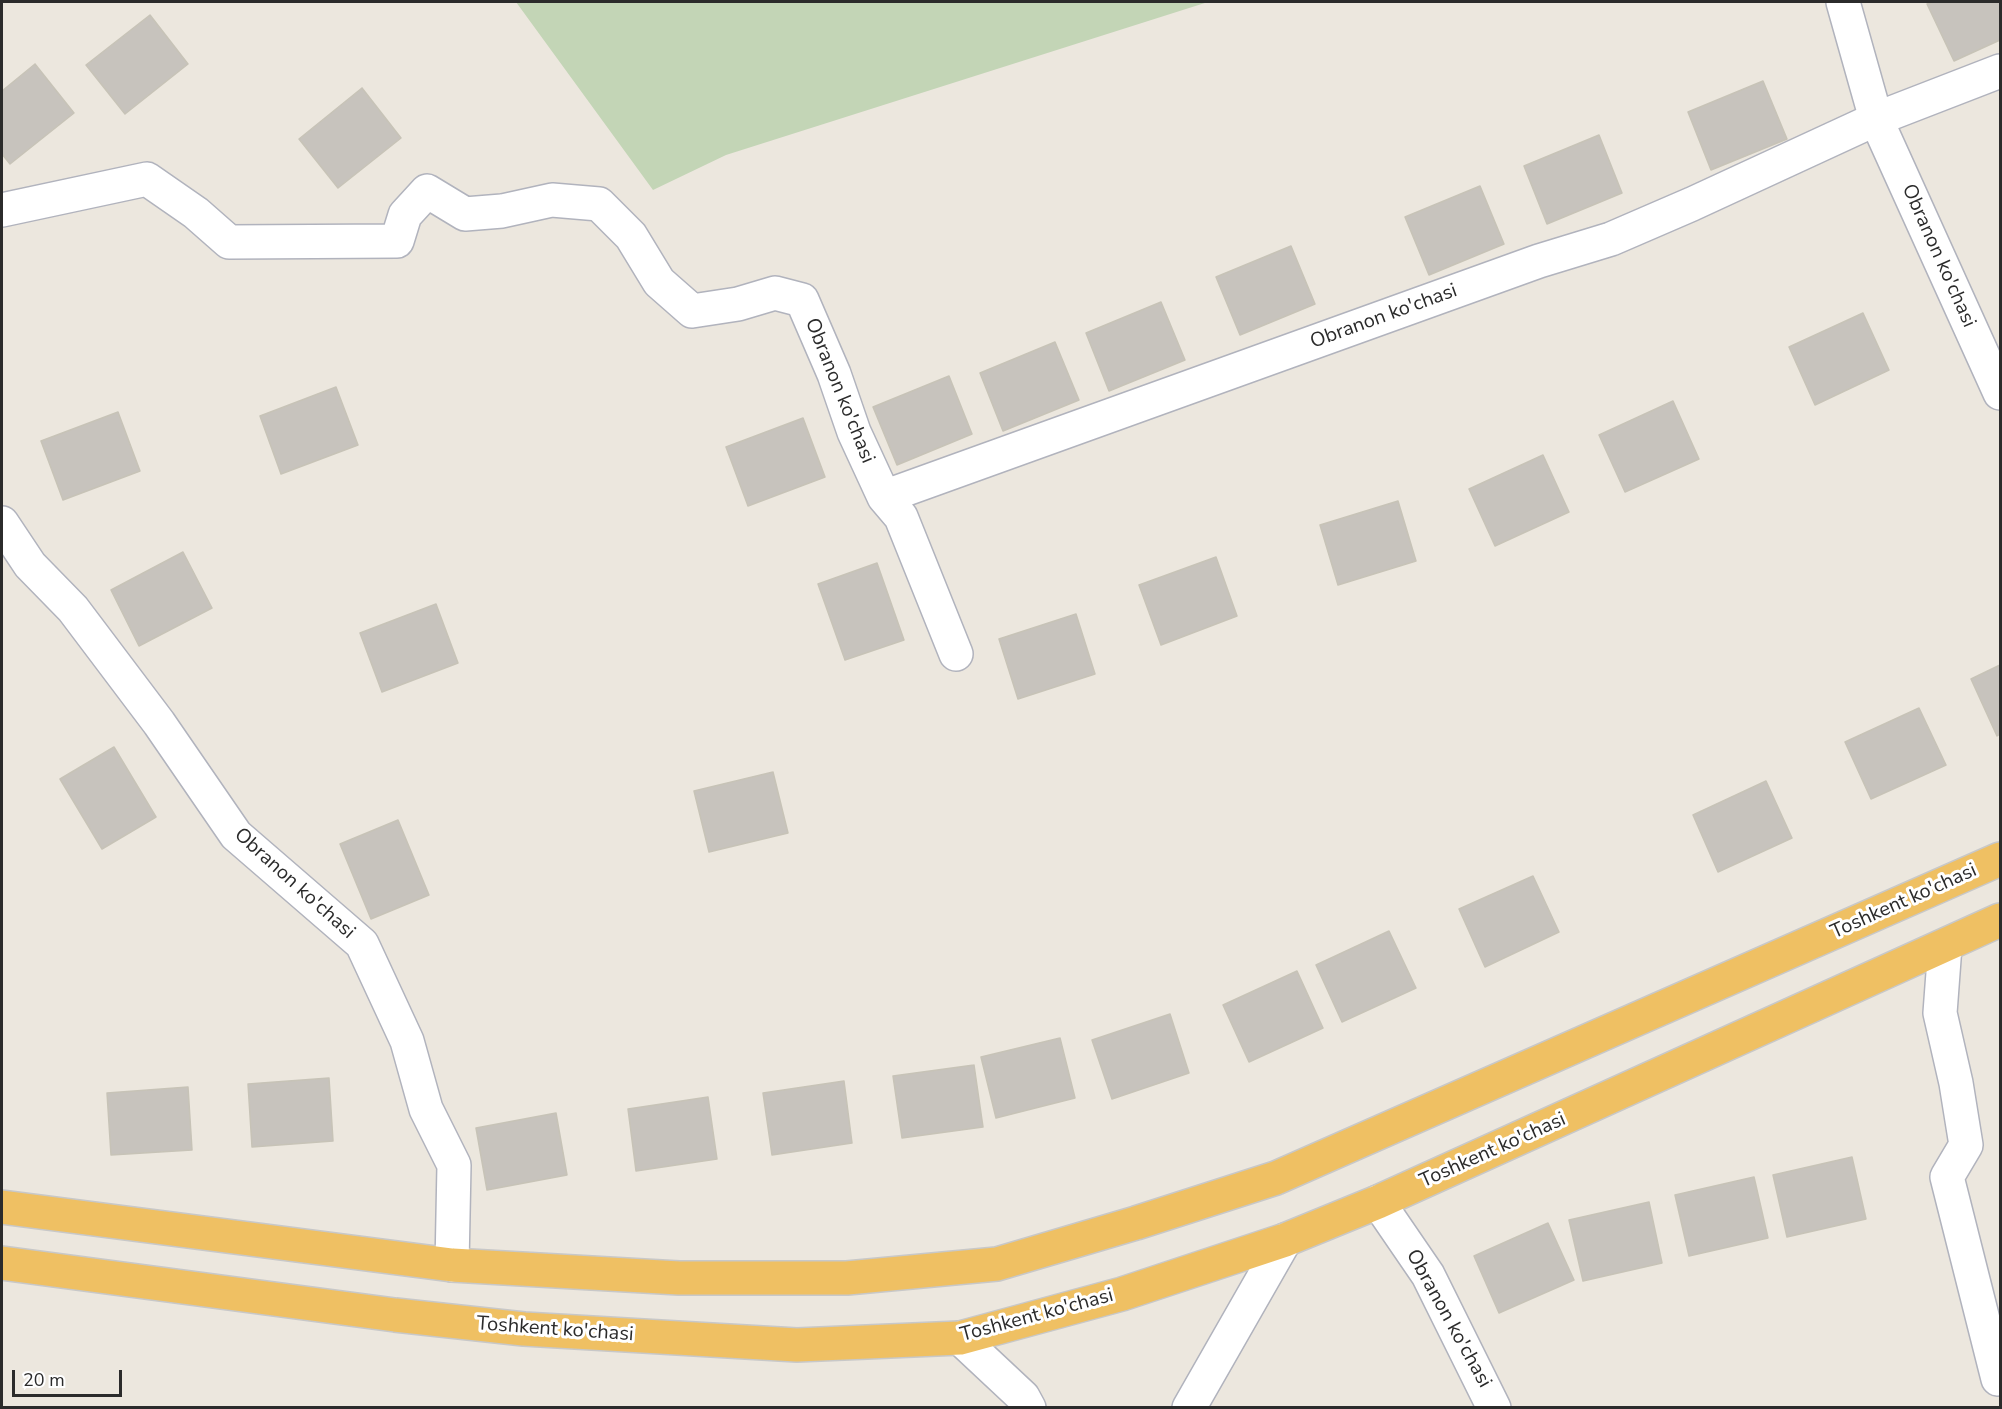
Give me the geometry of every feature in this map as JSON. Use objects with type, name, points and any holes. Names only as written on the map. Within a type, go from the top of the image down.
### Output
[{"type":"highway","name":"Toshkent ko'chasi","points":[[2,1207],[452,1265],[679,1278],[847,1278],[997,1264],[1276,1178],[2001,859]]},
{"type":"highway","name":"Toshkent ko'chasi","points":[[2,1263],[395,1316],[524,1329],[797,1345],[960,1338],[1122,1294],[1285,1240],[1378,1203],[2001,920]]},
{"type":"street","name":"Obranon ko'chasi","points":[[1843,2],[1876,119],[2000,392]]},
{"type":"street","name":"Obranon ko'chasi","points":[[884,497],[1539,261],[1611,239],[1876,119],[2001,71]]},
{"type":"street","name":"Obranon ko'chasi","points":[[2,210],[147,178],[196,213],[229,242],[397,241],[405,215],[427,192],[465,214],[502,211],[552,200],[599,204],[631,236],[659,282],[692,311],[738,304],[775,292],[802,300],[834,374],[854,432],[884,497],[902,517],[956,654]]},
{"type":"street","name":"Obranon ko'chasi","points":[[2,523],[30,565],[73,609],[159,723],[236,835],[362,944],[407,1041],[426,1109],[454,1166],[452,1265]]},
{"type":"street","points":[[1945,946],[1940,1013],[1956,1083],[1965,1145],[1947,1177],[1998,1379]]},
{"type":"street","name":"Obranon ko'chasi","points":[[1378,1203],[1428,1275],[1494,1407]]},
{"type":"street","points":[[1189,1407],[1285,1240]]},
{"type":"street","points":[[960,1338],[1023,1397],[1029,1407]]},
{"type":"green space","points":[[516,2],[1208,2],[726,155],[653,190]]},
{"type":"building","points":[[1933,2],[2000,2],[2000,40],[1954,61],[1927,4]]},
{"type":"building","points":[[150,15],[188,64],[125,114],[86,65]]},
{"type":"building","points":[[35,64],[74,113],[10,164],[2,154],[2,91]]},
{"type":"building","points":[[1763,81],[1787,139],[1711,170],[1688,112]]},
{"type":"building","points":[[362,88],[401,138],[338,188],[299,139]]},
{"type":"building","points":[[1599,135],[1622,193],[1547,224],[1524,166]]},
{"type":"building","points":[[1480,186],[1504,244],[1429,275],[1405,217]]},
{"type":"building","points":[[1291,246],[1315,304],[1240,335],[1216,277]]},
{"type":"building","points":[[1161,302],[1185,360],[1109,391],[1086,333]]},
{"type":"building","points":[[1863,313],[1889,370],[1815,405],[1789,347]]},
{"type":"building","points":[[1055,342],[1079,400],[1003,431],[980,373]]},
{"type":"building","points":[[949,376],[972,434],[897,465],[873,407]]},
{"type":"building","points":[[336,387],[358,445],[281,474],[260,416]]},
{"type":"building","points":[[1673,401],[1699,459],[1625,492],[1599,435]]},
{"type":"building","points":[[118,412],[140,471],[63,500],[41,441]]},
{"type":"building","points":[[803,418],[825,477],[748,506],[726,447]]},
{"type":"building","points":[[1543,455],[1569,512],[1495,546],[1469,489]]},
{"type":"building","points":[[1398,501],[1416,561],[1338,585],[1320,525]]},
{"type":"building","points":[[183,552],[212,608],[139,646],[111,590]]},
{"type":"building","points":[[1216,557],[1237,616],[1161,645],[1139,585]]},
{"type":"building","points":[[877,563],[904,640],[845,660],[818,584]]},
{"type":"building","points":[[436,604],[458,663],[382,692],[360,633]]},
{"type":"building","points":[[1076,614],[1095,674],[1018,699],[999,639]]},
{"type":"building","points":[[2000,665],[2000,734],[1997,736],[1971,679]]},
{"type":"building","points":[[1919,708],[1946,765],[1871,799],[1845,742]]},
{"type":"building","points":[[114,747],[156,817],[102,849],[60,779]]},
{"type":"building","points":[[773,772],[788,833],[709,852],[694,791]]},
{"type":"building","points":[[1766,781],[1792,838],[1718,872],[1693,815]]},
{"type":"building","points":[[398,820],[429,895],[371,919],[340,844]]},
{"type":"building","points":[[1533,876],[1559,932],[1485,967],[1459,909]]},
{"type":"building","points":[[1389,931],[1416,988],[1342,1022],[1316,965]]},
{"type":"building","points":[[1297,971],[1323,1028],[1249,1062],[1223,1005]]},
{"type":"building","points":[[1170,1014],[1189,1073],[1112,1099],[1092,1040]]},
{"type":"building","points":[[1060,1038],[1075,1098],[996,1118],[981,1057]]},
{"type":"building","points":[[974,1065],[983,1127],[902,1138],[893,1076]]},
{"type":"building","points":[[329,1078],[333,1141],[252,1147],[248,1084]]},
{"type":"building","points":[[844,1081],[852,1143],[772,1155],[763,1093]]},
{"type":"building","points":[[188,1087],[192,1150],[111,1155],[107,1093]]},
{"type":"building","points":[[708,1097],[717,1159],[636,1171],[628,1109]]},
{"type":"building","points":[[556,1113],[567,1175],[487,1190],[476,1128]]},
{"type":"building","points":[[1852,1157],[1866,1219],[1787,1237],[1773,1175]]},
{"type":"building","points":[[1754,1177],[1768,1238],[1689,1256],[1675,1195]]},
{"type":"building","points":[[1649,1202],[1662,1263],[1583,1281],[1569,1220]]},
{"type":"building","points":[[1548,1223],[1574,1280],[1499,1313],[1474,1256]]}]
